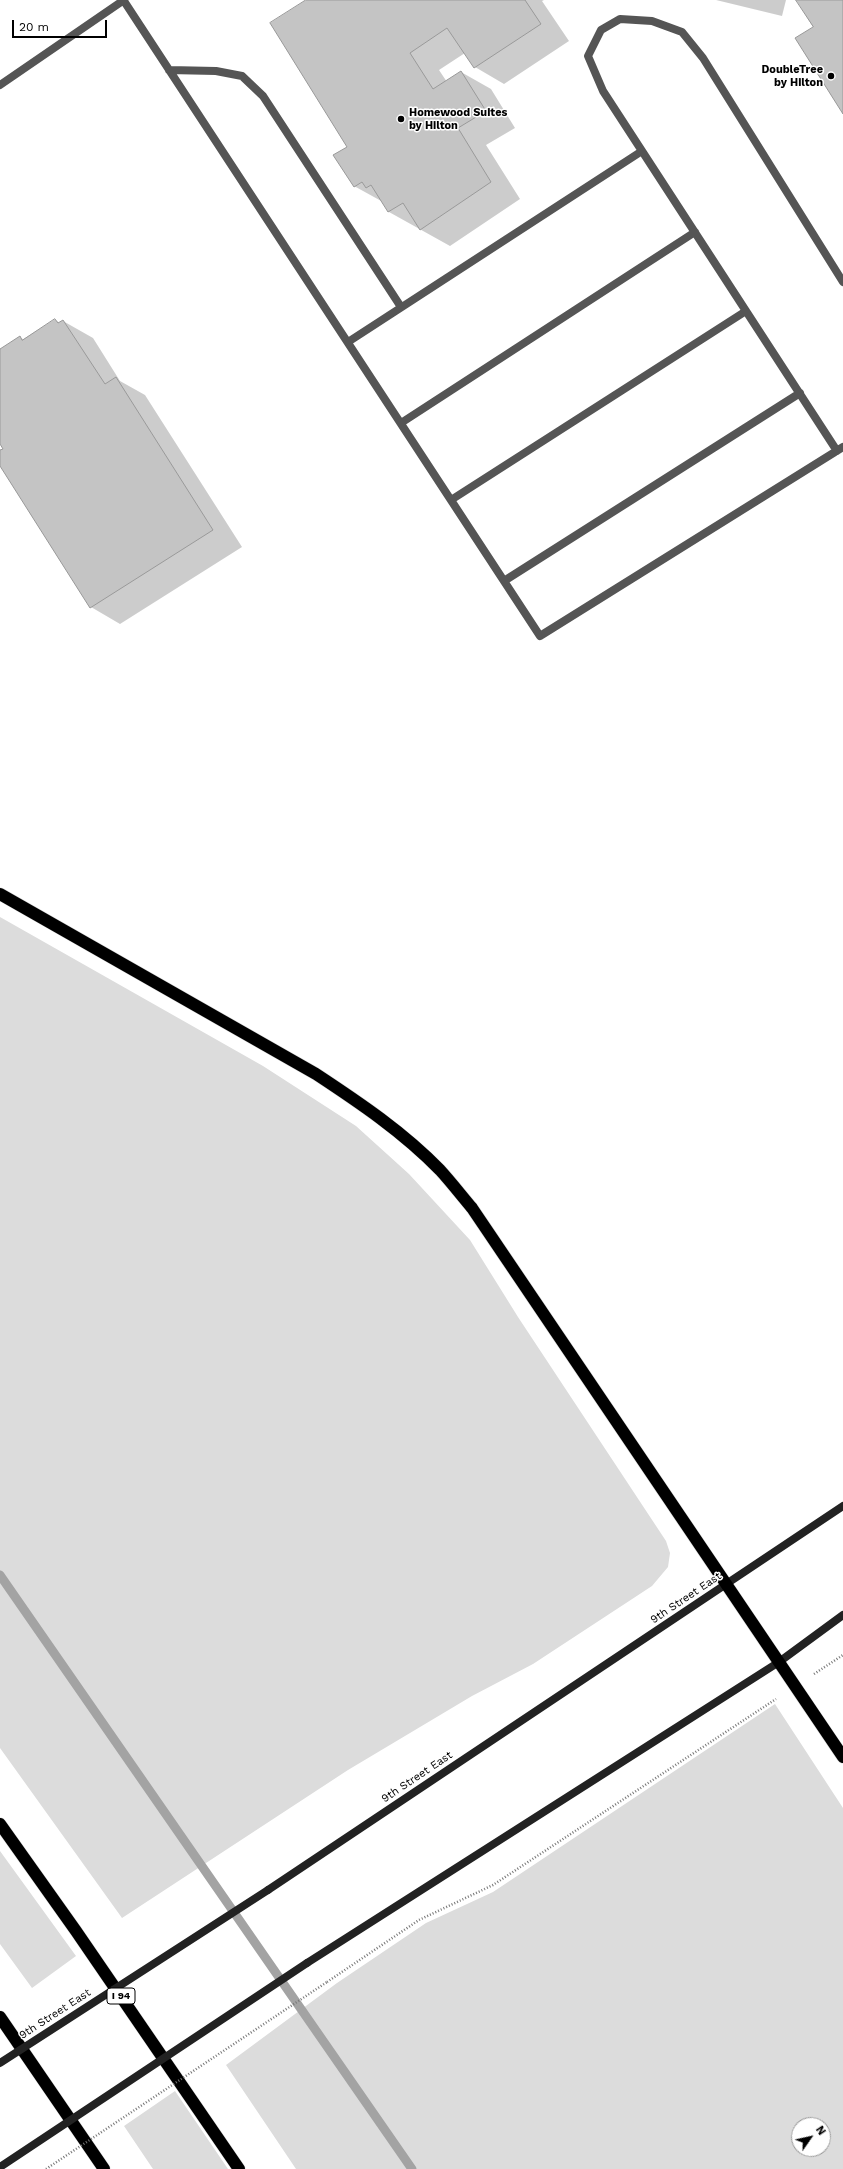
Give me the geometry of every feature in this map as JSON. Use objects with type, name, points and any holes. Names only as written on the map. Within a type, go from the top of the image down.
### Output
[{"type":"highway","points":[[0,894],[316,1074],[379,1117],[403,1136],[440,1171],[472,1208],[843,1757]]},
{"type":"highway","name":"I 94","points":[[0,1824],[76,1931],[239,2169]]},
{"type":"highway","points":[[0,2017],[104,2169]]},
{"type":"main road","name":"9th Street East","points":[[0,2063],[268,1890],[843,1506]]},
{"type":"main road","points":[[0,2167],[306,1963],[779,1662],[843,1615]]},
{"type":"street","points":[[0,85],[124,0],[540,636],[840,449],[800,393],[603,91],[588,56],[601,30],[620,19],[652,21],[682,32],[703,58],[843,282]]},
{"type":"street","points":[[169,70],[216,71],[242,76],[263,96],[401,307]]},
{"type":"street","points":[[348,342],[642,151]]},
{"type":"street","points":[[400,423],[695,232]]},
{"type":"street","points":[[451,500],[746,311]]},
{"type":"street","points":[[504,582],[800,393]]},
{"type":"path","points":[[46,2169],[419,1920],[493,1886],[765,1705]]},
{"type":"shaded area","points":[[0,917],[263,1066],[356,1126],[409,1174],[470,1240],[518,1317],[666,1541],[670,1553],[668,1567],[652,1586],[533,1664],[472,1696],[348,1770],[122,1918],[0,1748]]},
{"type":"shaded area","points":[[775,1704],[843,1808],[843,2169],[296,2169],[226,2065],[337,1983],[426,1923],[493,1892]]},
{"type":"shaded area","points":[[0,1851],[76,1956],[32,1988],[0,1944]]},
{"type":"shaded area","points":[[175,2091],[228,2169],[153,2169],[124,2126]]},
{"type":"building","name":"Homewood Suites by Hilton","points":[[306,0],[525,0],[541,24],[474,68],[447,28],[410,53],[433,89],[461,71],[486,111],[458,128],[491,182],[420,230],[403,203],[388,212],[371,185],[366,188],[362,182],[354,187],[333,155],[347,147],[270,23]]},
{"type":"building","name":"DoubleTree by Hilton","points":[[796,0],[843,0],[843,114],[795,38],[813,27]]},
{"type":"building","points":[[55,319],[58,323],[63,320],[105,384],[116,377],[213,530],[90,608],[0,466],[0,450],[3,449],[0,444],[0,349],[20,336],[22,340]]},
{"type":"waterway","points":[[0,1575],[412,2169]]},
{"type":"place","name":"DoubleTree by Hilton","points":[[831,76]]},
{"type":"place","name":"Homewood Suites by Hilton","points":[[401,119]]}]
